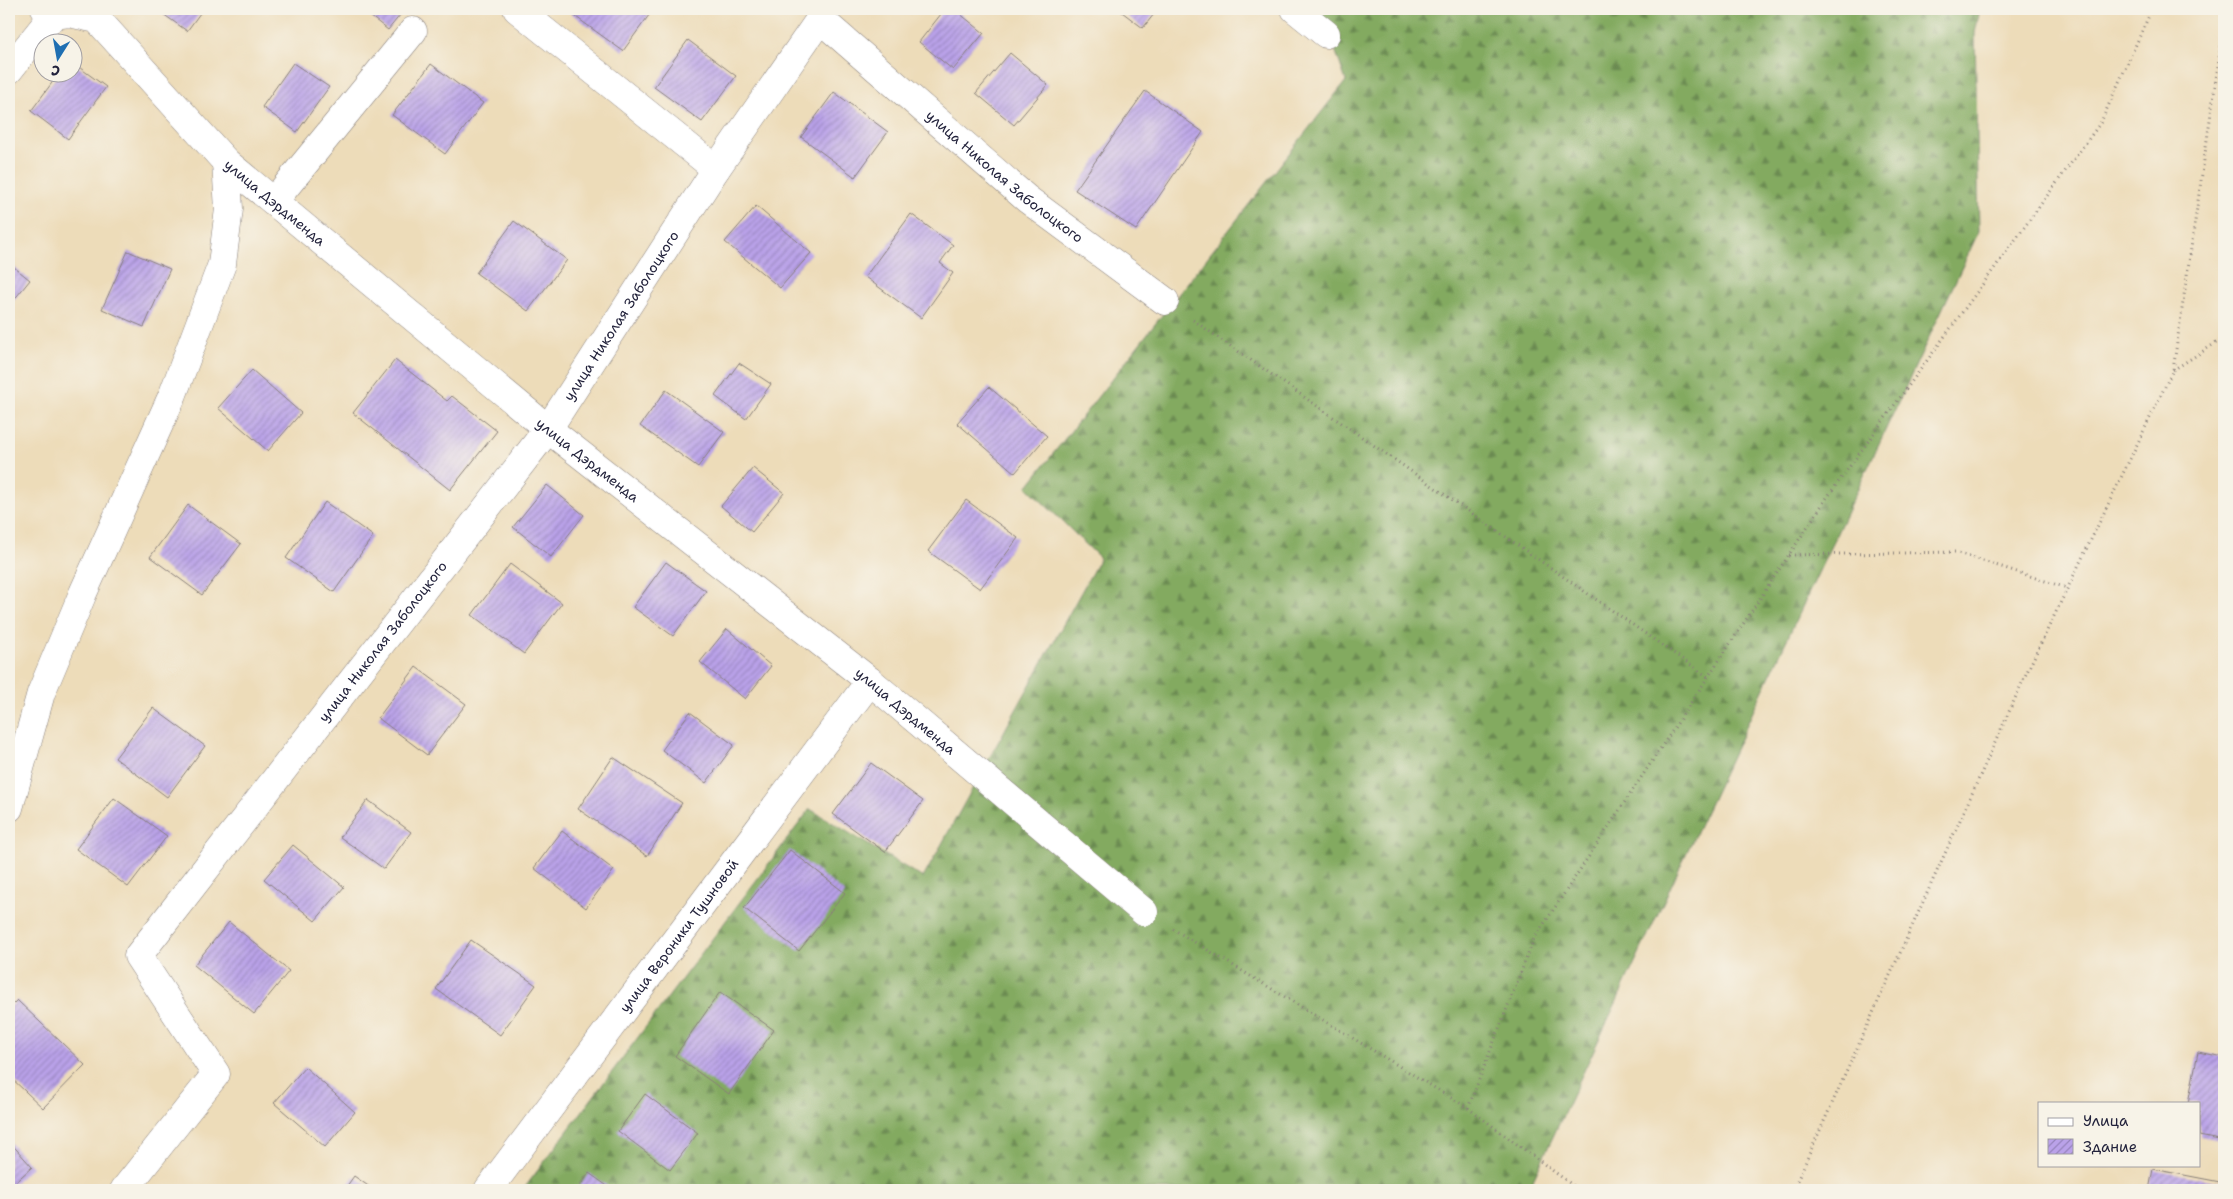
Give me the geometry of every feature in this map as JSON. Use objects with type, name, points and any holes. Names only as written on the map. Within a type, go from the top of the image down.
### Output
[{"type":"street","points":[[517,9],[716,169]]},
{"type":"street","points":[[1295,9],[1326,34]]},
{"type":"street","points":[[9,70],[52,11]]},
{"type":"street","name":"улица Дэрдменда","points":[[52,11],[97,20],[226,162],[548,428],[870,681],[1144,912]]},
{"type":"street","name":"улица Николая Заболоцкого","points":[[124,1190],[216,1074],[138,956],[548,428],[716,169],[820,19],[1027,199],[1166,301]]},
{"type":"street","points":[[274,202],[413,31]]},
{"type":"street","points":[[9,808],[41,693],[83,593],[173,394],[222,264],[229,209],[226,162]]},
{"type":"street","name":"улица Вероники Тушновой","points":[[488,1190],[870,681]]},
{"type":"path","points":[[1468,1108],[1534,939],[1826,500],[2101,122],[2152,9]]},
{"type":"path","points":[[1793,1190],[2026,674],[2173,370],[2224,25]]},
{"type":"path","points":[[1166,301],[1708,678]]},
{"type":"path","points":[[2173,370],[2224,338]]},
{"type":"path","points":[[1789,555],[1955,552],[2067,588]]},
{"type":"path","points":[[1144,912],[1468,1108],[1579,1190]]},
{"type":"green space","points":[[1321,9],[1980,9],[1975,33],[1979,231],[1528,1190],[523,1190],[810,809],[923,878],[1100,558],[1027,487],[1346,81]]},
{"type":"building","points":[[156,9],[203,9],[187,31]]},
{"type":"building","points":[[361,9],[405,9],[388,30]]},
{"type":"building","points":[[565,9],[648,9],[652,11],[623,51]]},
{"type":"building","points":[[945,9],[954,9],[984,33],[953,70],[919,42]]},
{"type":"building","points":[[1118,9],[1158,9],[1143,28]]},
{"type":"building","points":[[688,40],[736,76],[702,122],[654,87]]},
{"type":"building","points":[[1010,53],[1048,85],[1014,125],[976,93]]},
{"type":"building","points":[[293,63],[329,87],[297,132],[262,107]]},
{"type":"building","points":[[431,64],[483,103],[445,154],[392,115]]},
{"type":"building","points":[[82,69],[106,87],[68,139],[31,111],[53,82],[82,82]]},
{"type":"building","points":[[1145,91],[1203,132],[1136,230],[1075,190]]},
{"type":"building","points":[[834,92],[888,132],[855,177],[801,137]]},
{"type":"building","points":[[756,206],[811,253],[780,288],[725,242]]},
{"type":"building","points":[[911,214],[953,245],[940,263],[953,273],[921,318],[865,277]]},
{"type":"building","points":[[514,221],[567,260],[528,311],[476,273]]},
{"type":"building","points":[[128,251],[170,269],[144,327],[102,309]]},
{"type":"building","points":[[9,263],[30,280],[9,306]]},
{"type":"building","points":[[395,360],[447,401],[452,396],[497,431],[450,490],[353,413]]},
{"type":"building","points":[[739,363],[771,384],[746,419],[715,396]]},
{"type":"building","points":[[252,370],[301,413],[268,451],[218,408]]},
{"type":"building","points":[[989,387],[1047,436],[1015,473],[957,423]]},
{"type":"building","points":[[666,390],[724,432],[698,467],[640,426]]},
{"type":"building","points":[[753,468],[784,493],[752,532],[721,506]]},
{"type":"building","points":[[547,485],[584,515],[551,557],[513,527]]},
{"type":"building","points":[[966,500],[1018,538],[980,589],[928,551]]},
{"type":"building","points":[[325,502],[373,536],[334,592],[286,558]]},
{"type":"building","points":[[188,505],[241,544],[202,595],[150,557]]},
{"type":"building","points":[[666,562],[706,591],[673,636],[633,607]]},
{"type":"building","points":[[510,564],[562,603],[524,654],[472,615]]},
{"type":"building","points":[[727,629],[771,666],[745,699],[700,662]]},
{"type":"building","points":[[416,667],[466,704],[427,755],[378,718]]},
{"type":"building","points":[[153,708],[205,746],[167,797],[115,758]]},
{"type":"building","points":[[690,712],[734,745],[706,783],[662,750]]},
{"type":"building","points":[[613,757],[682,803],[647,856],[578,809]]},
{"type":"building","points":[[871,763],[923,801],[885,852],[833,814]]},
{"type":"building","points":[[114,798],[167,836],[128,887],[76,849]]},
{"type":"building","points":[[368,800],[411,832],[384,869],[340,837]]},
{"type":"building","points":[[562,831],[614,870],[586,908],[534,868]]},
{"type":"building","points":[[293,845],[344,887],[315,921],[264,879]]},
{"type":"building","points":[[790,850],[845,893],[799,951],[744,908]]},
{"type":"building","points":[[229,922],[289,971],[254,1014],[194,965]]},
{"type":"building","points":[[471,940],[536,985],[500,1035],[436,989]]},
{"type":"building","points":[[720,992],[774,1030],[729,1094],[675,1056]]},
{"type":"building","points":[[17,1000],[85,1065],[43,1108],[9,1076],[9,1008]]},
{"type":"building","points":[[2198,1052],[2224,1057],[2224,1141],[2200,1136],[2200,1102],[2188,1102]]},
{"type":"building","points":[[305,1067],[355,1112],[325,1147],[274,1103]]},
{"type":"building","points":[[645,1094],[698,1133],[670,1170],[618,1131]]},
{"type":"building","points":[[9,1141],[32,1167],[9,1188]]},
{"type":"building","points":[[2153,1169],[2220,1182],[2219,1190],[2149,1190]]},
{"type":"building","points":[[589,1173],[613,1190],[577,1190]]},
{"type":"building","points":[[354,1176],[374,1190],[344,1190]]}]
